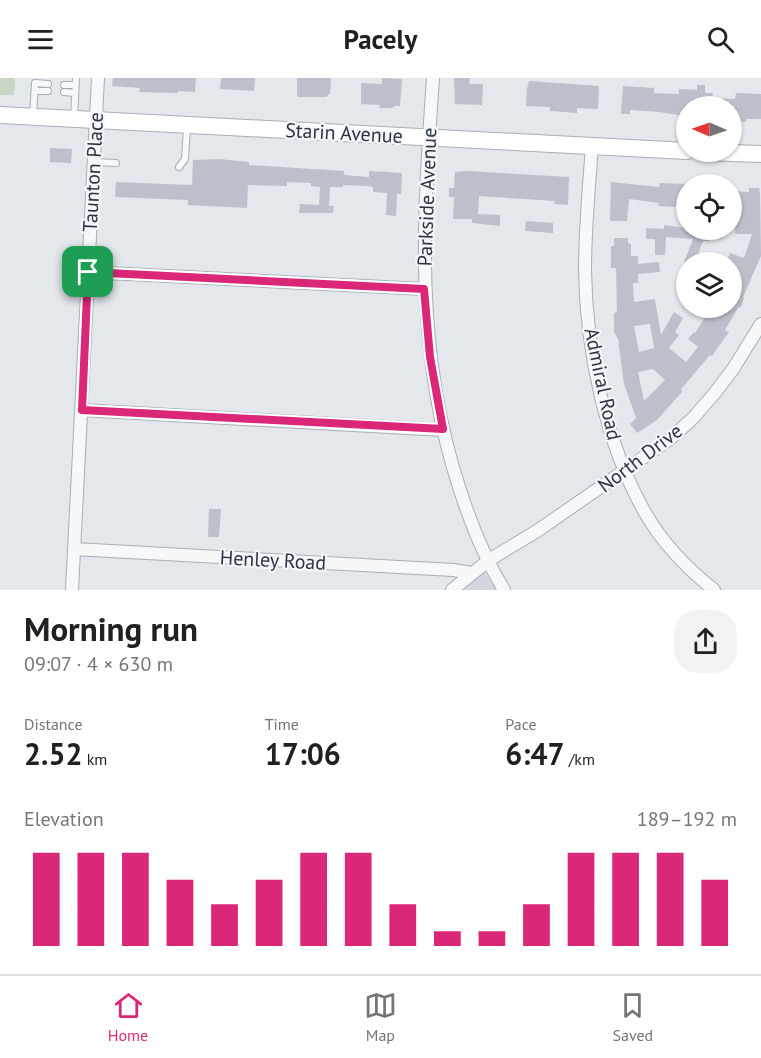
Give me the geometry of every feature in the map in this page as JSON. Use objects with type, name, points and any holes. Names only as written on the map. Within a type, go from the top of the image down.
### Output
[{"type":"street","name":"Taunton Place","points":[[72,590],[98,78]]},
{"type":"street","name":"Parkside Avenue","points":[[433,78],[424,289],[430,357],[443,429],[468,515],[504,590]]},
{"type":"street","name":"Starin Avenue","points":[[0,115],[676,150]]},
{"type":"street","name":"Admiral Road","points":[[592,146],[585,268],[589,324],[601,394],[625,472],[647,516],[678,557],[714,590]]},
{"type":"street","points":[[742,153],[761,154]]},
{"type":"street","points":[[88,272],[424,289]]},
{"type":"street","name":"North Drive","points":[[472,573],[625,472],[670,439],[693,418],[733,369],[761,324]]},
{"type":"street","points":[[82,410],[443,429]]},
{"type":"street","name":"Henley Road","points":[[74,549],[453,570],[472,573]]},
{"type":"street","points":[[452,590],[472,573]]},
{"type":"lane","points":[[64,85],[76,82],[74,119]]},
{"type":"lane","points":[[33,117],[35,83],[48,88]]},
{"type":"lane","points":[[64,92],[75,93]]},
{"type":"lane","points":[[179,166],[185,159],[187,124]]},
{"type":"lane","points":[[93,162],[116,163]]},
{"type":"shaded area","points":[[484,573],[498,590],[459,590],[479,576]]},
{"type":"green space","points":[[0,78],[15,78],[14,95],[0,95]]},
{"type":"building","points":[[113,78],[196,78],[195,92],[139,92],[140,88],[112,86]]},
{"type":"building","points":[[221,78],[255,78],[254,91],[220,89]]},
{"type":"building","points":[[297,78],[331,78],[330,94],[327,97],[297,97]]},
{"type":"building","points":[[382,78],[402,79],[400,106],[379,108],[380,105],[361,104],[361,83],[382,84]]},
{"type":"building","points":[[454,78],[470,78],[469,84],[483,84],[482,105],[455,104]]},
{"type":"building","points":[[529,81],[599,86],[598,109],[577,108],[577,113],[550,111],[550,107],[526,106]]},
{"type":"building","points":[[697,85],[705,85],[705,93],[713,93],[712,96],[676,96],[676,115],[630,110],[630,114],[621,114],[623,86],[654,88],[654,93],[679,94],[679,89],[697,90]]},
{"type":"building","points":[[736,93],[761,94],[761,119],[746,119],[746,122],[742,122],[742,96],[736,96]]},
{"type":"building","points":[[50,148],[72,149],[71,163],[50,162]]},
{"type":"building","points":[[219,159],[249,162],[249,165],[344,171],[344,175],[369,177],[369,171],[402,173],[401,194],[397,194],[396,216],[386,215],[387,193],[373,192],[373,187],[368,186],[330,187],[329,206],[334,206],[333,213],[299,213],[300,204],[319,205],[320,187],[311,186],[311,183],[287,182],[287,186],[248,185],[247,208],[188,205],[188,200],[115,197],[116,182],[192,185],[193,160]]},
{"type":"building","points":[[455,172],[569,177],[568,205],[554,204],[555,201],[479,196],[478,214],[500,215],[500,226],[472,223],[472,219],[453,219],[454,197],[449,197],[449,188],[454,188]]},
{"type":"building","points":[[611,182],[659,187],[660,183],[676,184],[676,207],[658,206],[659,203],[629,199],[627,221],[610,221]]},
{"type":"building","points":[[749,188],[759,188],[761,256],[742,304],[742,257],[744,258],[752,234],[742,234],[742,192],[749,192]]},
{"type":"building","points":[[526,221],[553,223],[553,233],[525,231]]},
{"type":"building","points":[[664,225],[676,227],[676,238],[666,237],[665,255],[655,255],[655,239],[646,239],[646,228],[664,229]]},
{"type":"building","points":[[614,238],[628,238],[628,243],[631,244],[631,256],[638,256],[638,264],[659,262],[660,272],[638,274],[638,283],[633,283],[634,302],[655,299],[661,335],[674,312],[676,318],[683,318],[675,332],[679,335],[669,348],[686,362],[698,347],[688,339],[705,318],[732,318],[725,330],[729,332],[712,356],[710,355],[657,420],[637,433],[630,424],[636,418],[624,384],[618,339],[614,332],[614,313],[617,312],[616,268],[611,268],[611,246],[614,246]],"holes":[[[650,324],[654,348],[639,352],[634,326]],[[653,369],[665,380],[644,401],[638,372]]]},
{"type":"building","points":[[693,240],[709,240],[703,241],[699,252],[688,252]]},
{"type":"building","points":[[209,509],[221,509],[219,537],[208,537]]},
{"type":"route","points":[[88,272],[424,289],[430,357],[443,429],[82,410],[88,272]]}]
